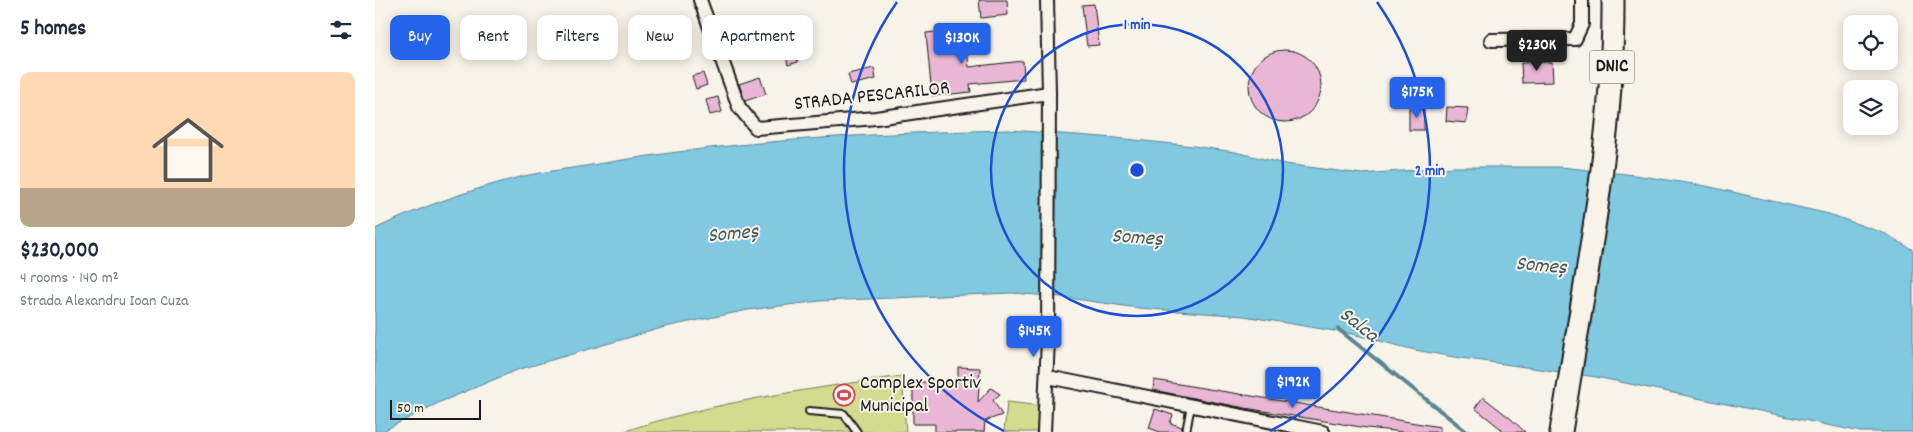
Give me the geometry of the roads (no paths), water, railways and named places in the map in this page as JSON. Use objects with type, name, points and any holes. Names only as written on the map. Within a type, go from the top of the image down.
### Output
[{"type":"highway","name":"DN1C","points":[[1566,429],[1566,402],[1607,134],[1614,48],[1613,0]]},
{"type":"street","name":"STRADA PESCARILOR","points":[[700,0],[739,107],[756,128],[876,118],[1049,93]]},
{"type":"street","points":[[1044,432],[1048,377],[1049,93],[1047,0]]},
{"type":"street","points":[[1491,40],[1575,39],[1582,24],[1582,0]]},
{"type":"street","points":[[1048,377],[1323,432]]},
{"type":"lane","points":[[1185,432],[1191,405]]},
{"type":"lane","points":[[809,410],[844,414],[857,432]]},
{"type":"water","name":"Someș","points":[[1009,130],[1193,146],[1235,152],[1285,164],[1362,174],[1454,167],[1561,167],[1635,175],[1706,186],[1829,214],[1886,234],[1913,250],[1913,432],[1861,432],[1596,377],[1454,357],[1415,350],[1352,334],[1244,316],[1138,308],[1061,297],[1012,293],[820,301],[748,310],[665,327],[517,370],[438,403],[381,432],[375,432],[375,229],[410,213],[467,192],[524,176],[557,170],[660,154],[759,143],[909,133]]},
{"type":"waterway","name":"Salca","points":[[1338,329],[1467,432]]},
{"type":"place","name":"Complex Sportiv Municipal","points":[[844,395]]}]
